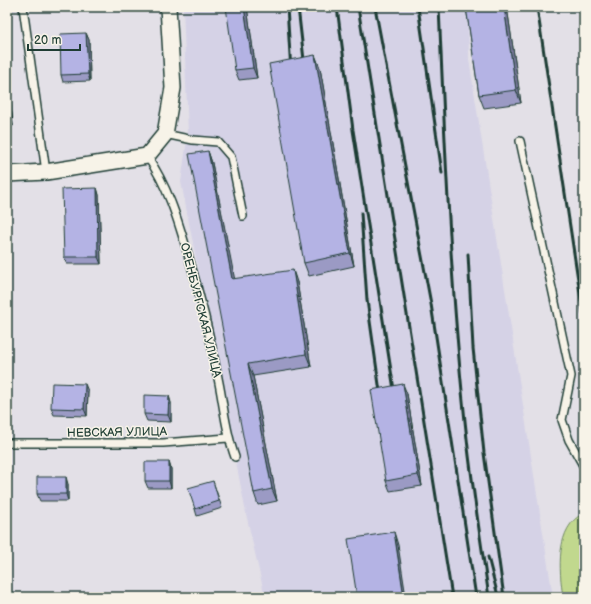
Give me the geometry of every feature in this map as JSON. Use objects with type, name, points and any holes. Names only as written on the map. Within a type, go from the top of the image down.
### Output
[{"type":"street","points":[[7,174],[46,172],[147,156],[165,134],[173,88],[168,7]]},
{"type":"lane","points":[[23,7],[46,172]]},
{"type":"lane","points":[[165,134],[193,140],[218,142],[231,157],[243,216]]},
{"type":"lane","points":[[520,141],[571,376],[562,420],[569,440],[584,467]]},
{"type":"lane","name":"ОРЕНБУРГСКАЯ УЛИЦА","points":[[147,156],[158,171],[174,207],[199,290],[219,383],[228,438],[235,457]]},
{"type":"lane","name":"НЕВСКАЯ УЛИЦА","points":[[7,443],[163,443],[228,438]]},
{"type":"shaded area","points":[[183,7],[468,7],[469,59],[553,597],[265,597],[247,518],[181,182],[188,133]]},
{"type":"green space","points":[[584,513],[584,597],[563,597],[560,562],[561,550],[568,528]]},
{"type":"building","points":[[226,7],[244,7],[253,68],[235,70]]},
{"type":"building","points":[[466,7],[504,7],[516,90],[479,95]]},
{"type":"building","points":[[86,33],[88,74],[61,75],[60,34]]},
{"type":"building","points":[[315,55],[350,253],[304,263],[269,64]]},
{"type":"building","points":[[7,89],[10,119],[7,120]]},
{"type":"building","points":[[208,151],[232,279],[293,270],[306,354],[248,364],[272,489],[254,493],[189,154]]},
{"type":"building","points":[[97,188],[98,257],[64,257],[62,189]]},
{"type":"building","points":[[52,383],[85,384],[84,409],[51,408]]},
{"type":"building","points":[[403,384],[418,475],[386,481],[371,390]]},
{"type":"building","points":[[144,395],[169,396],[168,415],[144,414]]},
{"type":"building","points":[[145,462],[169,462],[169,481],[145,481]]},
{"type":"building","points":[[37,477],[66,477],[66,494],[37,494]]},
{"type":"building","points":[[213,481],[219,501],[195,509],[188,488]]},
{"type":"building","points":[[394,532],[404,597],[357,597],[348,539]]},
{"type":"railway","points":[[287,7],[291,71]]},
{"type":"railway","points":[[298,7],[305,69]]},
{"type":"railway","points":[[337,7],[353,130],[395,396]]},
{"type":"railway","points":[[358,7],[452,597]]},
{"type":"railway","points":[[375,7],[431,304],[476,597]]},
{"type":"railway","points":[[418,7],[442,173]]},
{"type":"railway","points":[[439,7],[448,209],[459,361],[469,458],[489,597]]},
{"type":"railway","points":[[537,7],[583,313]]},
{"type":"railway","points":[[361,213],[367,300],[381,399]]},
{"type":"railway","points":[[468,254],[473,348],[484,453],[504,597]]},
{"type":"railway","points":[[488,557],[498,596]]}]
